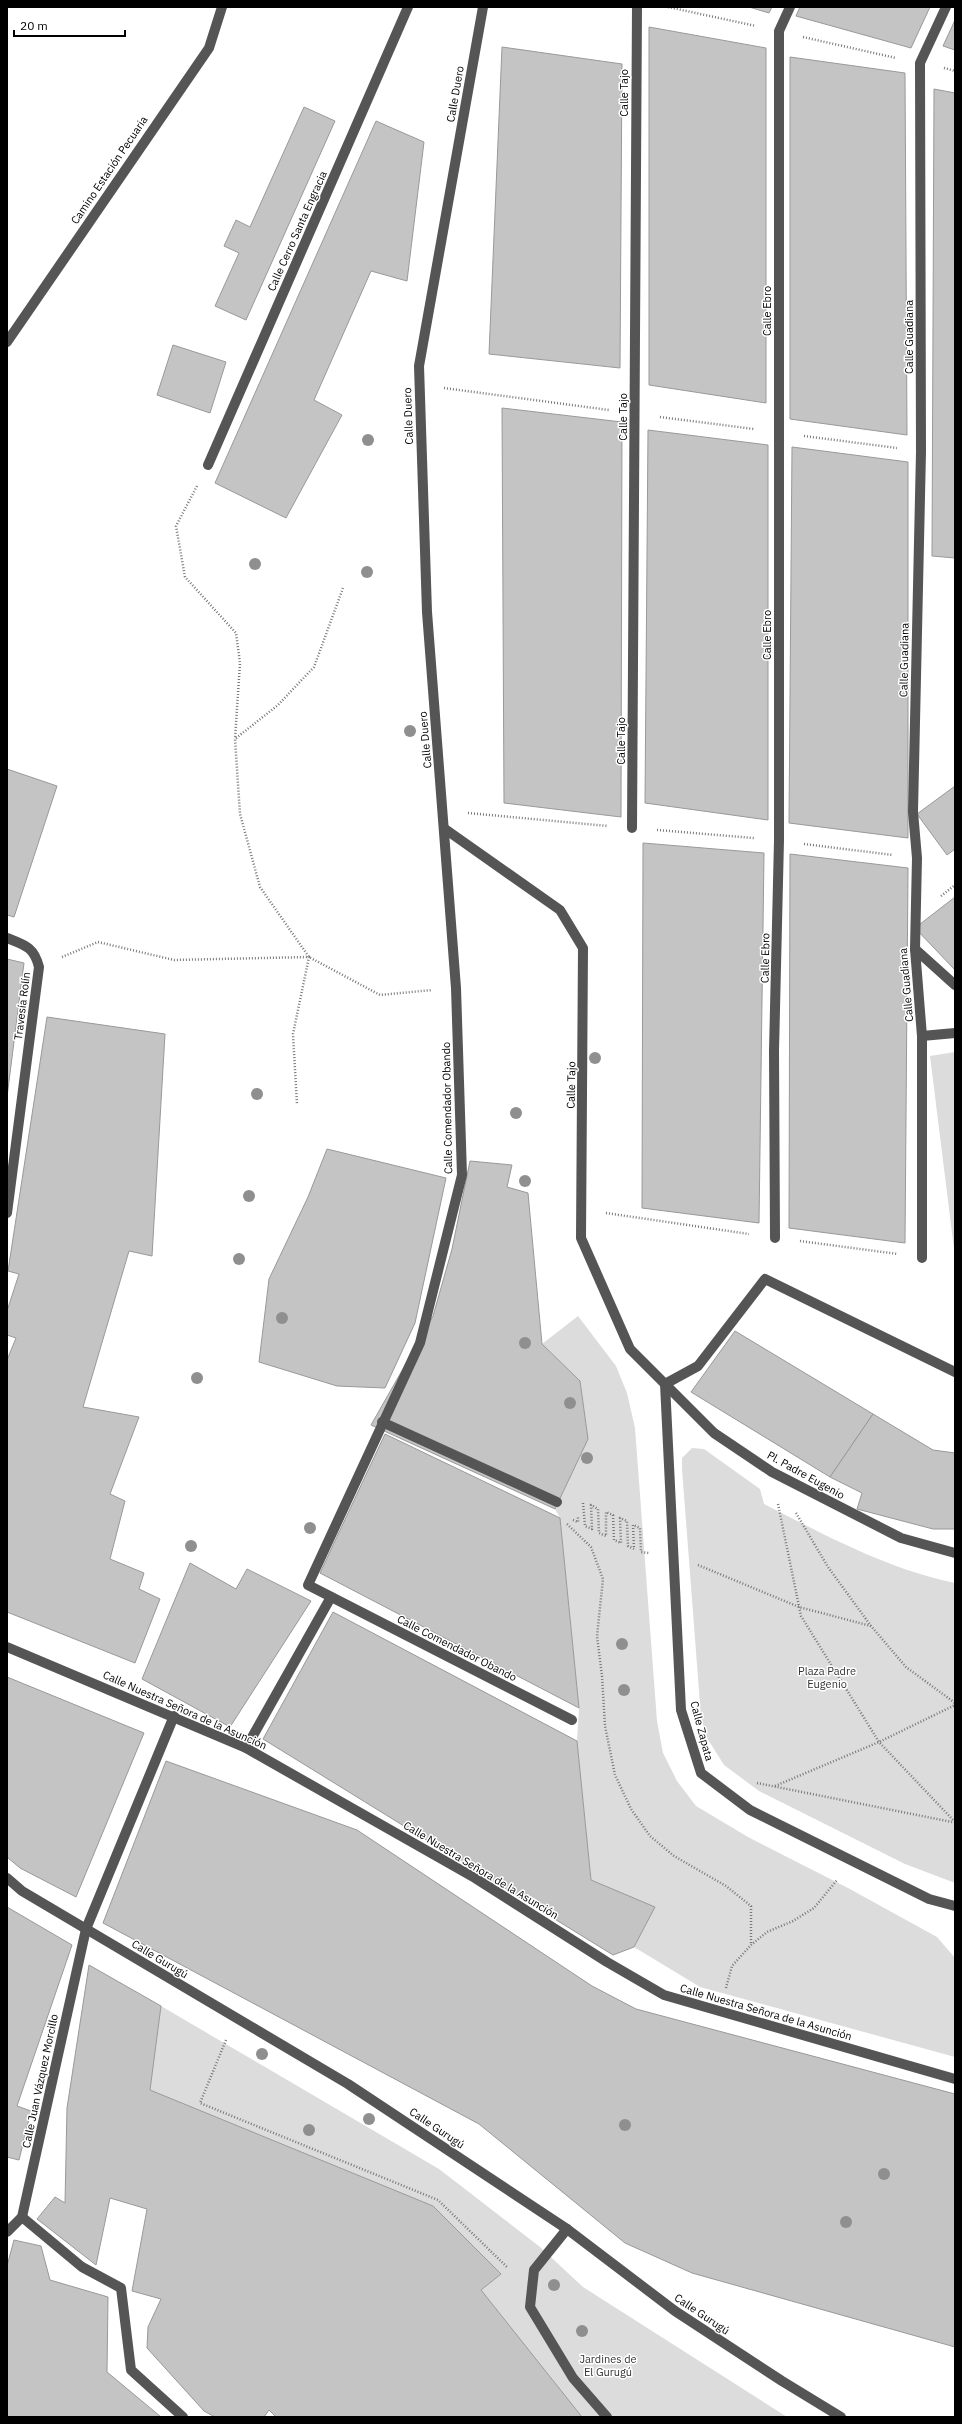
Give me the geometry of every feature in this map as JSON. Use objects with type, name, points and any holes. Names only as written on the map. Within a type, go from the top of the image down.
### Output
[{"type":"street","name":"Camino Estación Pecuaria","points":[[7,342],[209,48],[222,7]]},
{"type":"street","name":"Calle Cerro Santa Engracia","points":[[208,465],[408,7]]},
{"type":"street","name":"Calle Duero","points":[[445,829],[427,612],[419,366],[483,7]]},
{"type":"street","name":"Calle Tajo","points":[[632,828],[637,7]]},
{"type":"street","points":[[779,31],[790,7]]},
{"type":"street","points":[[920,63],[946,7]]},
{"type":"street","name":"Calle Ebro","points":[[775,1238],[774,1051],[779,840],[779,31]]},
{"type":"street","name":"Calle Guadiana","points":[[920,63],[921,452],[913,812],[917,858],[914,949],[922,1036],[922,1258]]},
{"type":"street","name":"Calle Tajo","points":[[445,829],[560,910],[583,948],[581,1238],[630,1349],[665,1384]]},
{"type":"street","name":"Calle Comendador Obando","points":[[445,829],[456,988],[462,1175],[420,1343],[382,1422],[308,1585],[572,1720]]},
{"type":"street","name":"Travesía Rolín","points":[[7,938],[24,945],[35,953],[39,967],[7,1213]]},
{"type":"street","points":[[914,949],[955,985]]},
{"type":"street","points":[[922,1036],[955,1033]]},
{"type":"street","points":[[665,1384],[698,1366],[765,1279],[955,1372]]},
{"type":"street","name":"Pl. Padre Eugenio","points":[[665,1384],[714,1433],[772,1472],[901,1538],[955,1554]]},
{"type":"street","name":"Calle Zapata","points":[[665,1384],[681,1710],[701,1773],[750,1810],[929,1899],[955,1906]]},
{"type":"street","points":[[382,1422],[557,1502]]},
{"type":"street","points":[[246,1748],[331,1597]]},
{"type":"street","name":"Calle Nuestra Señora de la Asunción","points":[[7,1647],[174,1716],[246,1748],[475,1878],[608,1962],[664,1995],[955,2079]]},
{"type":"street","name":"Calle Juan Vázquez Morcillo","points":[[22,2217],[86,1929],[174,1716]]},
{"type":"street","name":"Calle Gurugú","points":[[7,1878],[22,1891],[348,2084],[567,2229],[676,2310],[782,2381],[841,2417]]},
{"type":"street","points":[[7,2232],[22,2217],[82,2267],[120,2288],[130,2370],[183,2417]]},
{"type":"street","points":[[567,2229],[534,2270],[530,2307],[573,2378],[607,2417]]},
{"type":"path","points":[[668,7],[955,71]]},
{"type":"path","points":[[419,385],[921,452]]},
{"type":"path","points":[[208,465],[176,526],[185,577],[236,633],[240,663],[235,739],[240,814],[260,887],[309,957],[380,995],[456,988]]},
{"type":"path","points":[[235,739],[278,705],[314,667],[343,588]]},
{"type":"path","points":[[443,811],[779,840],[917,858]]},
{"type":"path","points":[[39,967],[98,942],[174,960],[309,957]]},
{"type":"path","points":[[297,1104],[293,1034],[309,957]]},
{"type":"path","points":[[772,1472],[828,1567],[871,1626],[906,1667],[955,1704],[879,1742],[775,1786]]},
{"type":"path","points":[[772,1472],[801,1616],[879,1742],[954,1822]]},
{"type":"path","points":[[557,1502],[562,1519],[591,1547],[603,1579],[596,1636],[602,1676],[605,1726],[616,1775],[630,1809],[650,1836],[674,1856],[726,1886],[751,1906],[751,1945]]},
{"type":"path","points":[[752,1782],[954,1822]]},
{"type":"path","points":[[719,2011],[732,1966],[751,1945],[766,1932],[793,1921],[814,1908],[852,1861]]},
{"type":"path","points":[[235,2017],[200,2103],[438,2200],[532,2291]]},
{"type":"green space","points":[[955,1052],[955,1257],[930,1056]]},
{"type":"green space","points":[[578,1316],[616,1366],[627,1393],[635,1428],[657,1721],[663,1753],[677,1781],[696,1806],[748,1837],[848,1888],[937,1937],[955,1958],[955,2057],[700,1987],[634,1947],[655,1907],[591,1880],[577,1741],[579,1708],[560,1518],[555,1509],[588,1439],[580,1381],[542,1344]]},
{"type":"green space","name":"Plaza Padre Eugenio","points":[[692,1448],[704,1449],[760,1489],[764,1504],[833,1539],[881,1560],[930,1577],[955,1583],[955,1883],[905,1864],[759,1791],[724,1765],[707,1738],[701,1717],[682,1469],[682,1458]]},
{"type":"green space","name":"Jardines de El Gurugú","points":[[161,2006],[439,2169],[540,2247],[583,2287],[787,2417],[582,2417],[481,2290],[501,2274],[433,2206],[150,2090]]},
{"type":"building","points":[[749,7],[772,7],[769,13]]},
{"type":"building","points":[[800,7],[930,7],[911,48],[796,16]]},
{"type":"building","points":[[955,20],[955,50],[943,46]]},
{"type":"building","points":[[649,27],[766,48],[766,403],[649,385]]},
{"type":"building","points":[[502,47],[622,64],[620,368],[489,354]]},
{"type":"building","points":[[790,57],[905,73],[907,435],[790,419]]},
{"type":"building","points":[[934,89],[955,93],[955,558],[932,556]]},
{"type":"building","points":[[304,107],[335,121],[246,320],[215,306],[239,253],[224,246],[236,220],[250,227]]},
{"type":"building","points":[[376,121],[424,142],[407,281],[371,271],[314,400],[342,415],[286,518],[215,483]]},
{"type":"building","points":[[173,345],[226,362],[210,413],[157,395]]},
{"type":"building","points":[[502,408],[622,422],[621,817],[504,803]]},
{"type":"building","points":[[648,430],[768,445],[768,820],[645,803]]},
{"type":"building","points":[[792,447],[908,462],[908,838],[789,823]]},
{"type":"building","points":[[7,769],[57,786],[14,917],[7,915]]},
{"type":"building","points":[[955,786],[955,849],[947,855],[917,814]]},
{"type":"building","points":[[643,843],[764,853],[759,1223],[642,1208]]},
{"type":"building","points":[[790,854],[908,868],[905,1243],[789,1228]]},
{"type":"building","points":[[955,897],[955,970],[915,928]]},
{"type":"building","points":[[7,959],[24,963],[7,1097]]},
{"type":"building","points":[[47,1017],[165,1034],[152,1256],[129,1251],[83,1407],[139,1417],[110,1494],[125,1501],[110,1559],[144,1573],[139,1589],[160,1599],[135,1663],[7,1612],[7,1360],[16,1338],[7,1335],[7,1311],[19,1274],[8,1271]]},
{"type":"building","points":[[327,1149],[446,1178],[415,1323],[385,1388],[337,1386],[259,1362],[269,1279],[308,1197]]},
{"type":"building","points":[[470,1161],[512,1165],[507,1187],[528,1193],[542,1344],[580,1381],[588,1439],[555,1509],[371,1425],[433,1316],[452,1249]]},
{"type":"building","points":[[735,1331],[873,1414],[830,1477],[691,1392]]},
{"type":"building","points":[[873,1414],[933,1450],[955,1453],[955,1529],[933,1529],[857,1509],[862,1493],[830,1477]]},
{"type":"building","points":[[385,1434],[560,1518],[579,1708],[320,1573]]},
{"type":"building","points":[[190,1563],[236,1589],[247,1569],[311,1601],[230,1727],[142,1679]]},
{"type":"building","points":[[333,1612],[577,1741],[591,1880],[655,1907],[634,1947],[613,1955],[263,1739]]},
{"type":"building","points":[[7,1677],[144,1733],[76,1897],[20,1868],[7,1857]]},
{"type":"building","points":[[166,1761],[357,1830],[592,1986],[636,2009],[955,2094],[955,2347],[692,2273],[625,2243],[479,2124],[103,1923]]},
{"type":"building","points":[[7,1907],[72,1945],[17,2106],[31,2111],[19,2160],[7,2157]]},
{"type":"building","points":[[89,1965],[161,2006],[150,2090],[433,2206],[501,2274],[481,2290],[582,2417],[276,2417],[269,2410],[264,2417],[215,2417],[204,2411],[147,2348],[148,2327],[161,2299],[132,2291],[147,2209],[110,2198],[96,2265],[37,2219],[55,2197],[65,2203],[67,2108]]},
{"type":"building","points":[[14,2240],[41,2246],[50,2280],[108,2297],[107,2372],[161,2417],[7,2417],[7,2266]]}]
